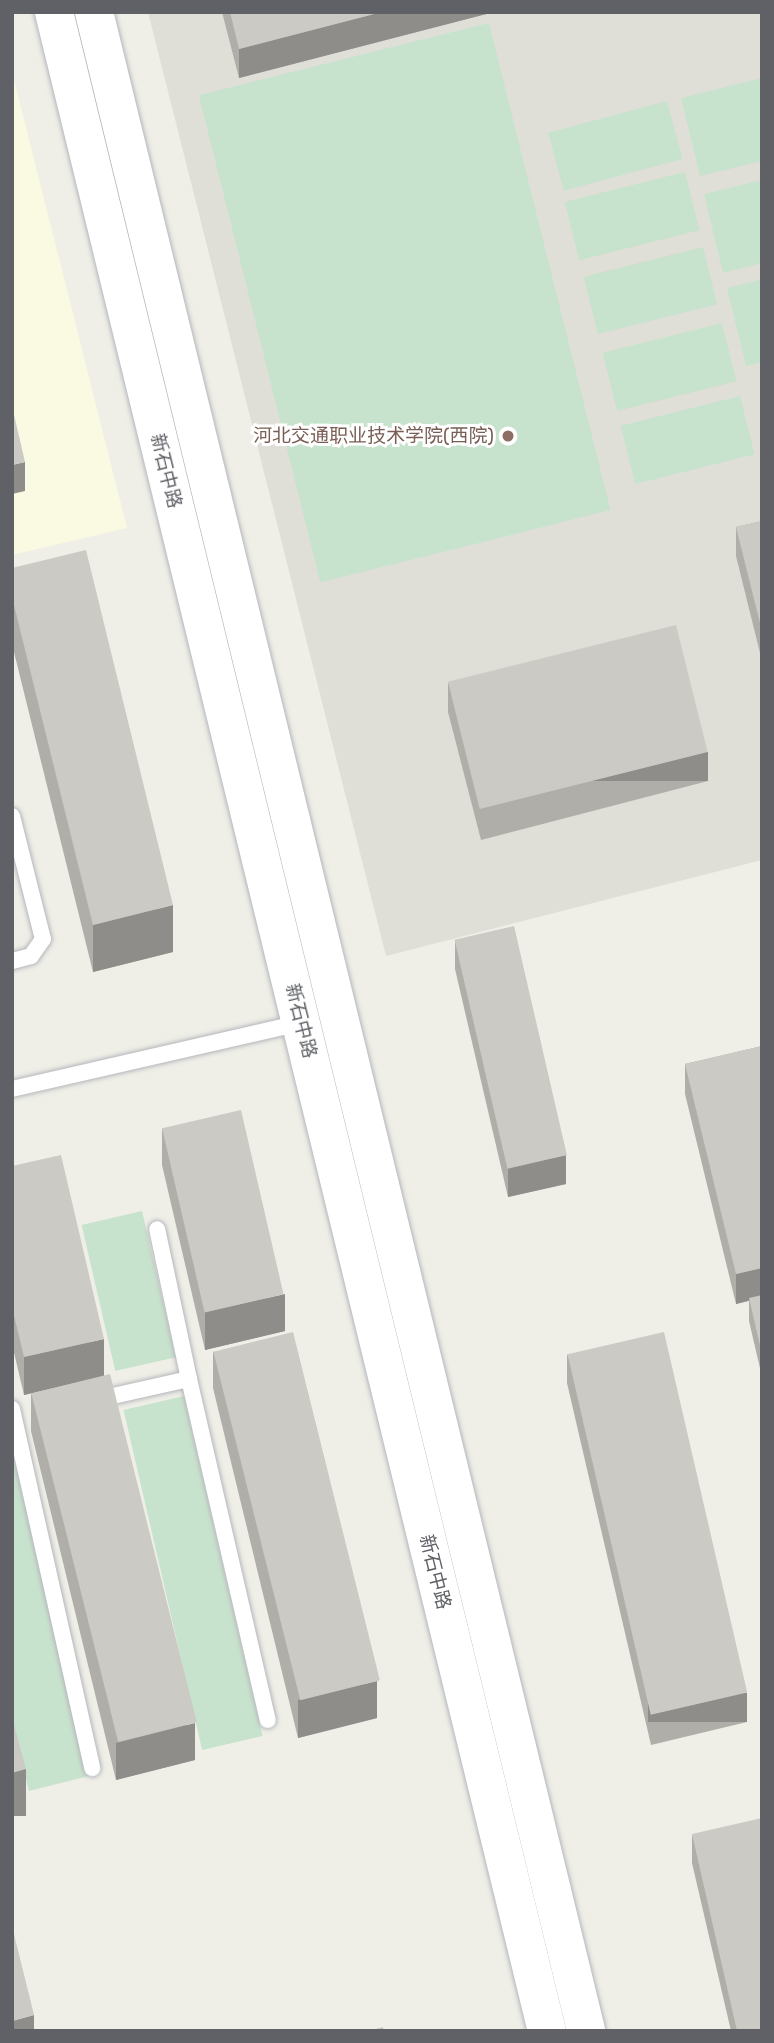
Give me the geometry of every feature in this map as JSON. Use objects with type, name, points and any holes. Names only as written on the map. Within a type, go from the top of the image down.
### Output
[{"type":"main road","name":"新石中路","points":[[54,12],[547,2031]]},
{"type":"main road","name":"新石中路","points":[[94,12],[586,2031]]},
{"type":"lane","points":[[12,816],[43,939],[31,956],[12,961]]},
{"type":"lane","points":[[12,1089],[301,1023]]},
{"type":"lane","points":[[157,1229],[268,1720]]},
{"type":"lane","points":[[82,1404],[189,1379]]},
{"type":"lane","points":[[18,1415],[92,1768]]},
{"type":"shaded area","name":"河北交通职业技术学院(西院)","points":[[148,12],[762,12],[762,860],[386,956]]},
{"type":"shaded area","points":[[489,23],[610,510],[320,582],[199,95]]},
{"type":"shaded area","points":[[12,72],[127,528],[12,555]]},
{"type":"shaded area","points":[[762,78],[762,161],[700,176],[681,98]]},
{"type":"shaded area","points":[[667,101],[683,159],[564,191],[548,133]]},
{"type":"shaded area","points":[[685,172],[700,230],[579,260],[565,202]]},
{"type":"shaded area","points":[[762,180],[762,263],[723,273],[704,194]]},
{"type":"shaded area","points":[[703,247],[717,304],[598,334],[584,277]]},
{"type":"shaded area","points":[[762,279],[762,362],[746,366],[727,288]]},
{"type":"shaded area","points":[[722,323],[737,381],[617,411],[603,353]]},
{"type":"shaded area","points":[[740,396],[755,454],[635,484],[621,426]]},
{"type":"shaded area","points":[[142,1211],[176,1357],[115,1371],[82,1225]]},
{"type":"shaded area","points":[[184,1396],[263,1736],[202,1750],[124,1410]]},
{"type":"shaded area","points":[[12,1450],[89,1776],[29,1791],[12,1722]]},
{"type":"building","points":[[230,12],[382,12],[239,49]]},
{"type":"building","points":[[12,406],[25,462],[12,465]]},
{"type":"building","points":[[762,521],[762,631],[736,527]]},
{"type":"building","points":[[86,550],[173,905],[93,925],[12,597],[12,568]]},
{"type":"building","points":[[676,625],[708,752],[480,809],[448,682]]},
{"type":"building","points":[[514,926],[567,1155],[507,1169],[455,940]]},
{"type":"building","points":[[762,1046],[762,1268],[736,1274],[685,1064]]},
{"type":"building","points":[[241,1110],[284,1294],[205,1312],[162,1128]]},
{"type":"building","points":[[61,1155],[104,1339],[24,1357],[12,1307],[12,1166]]},
{"type":"building","points":[[762,1295],[762,1354],[749,1298]]},
{"type":"building","points":[[293,1332],[380,1680],[300,1700],[213,1352]]},
{"type":"building","points":[[664,1332],[747,1693],[651,1715],[568,1354]]},
{"type":"building","points":[[110,1374],[197,1722],[118,1742],[31,1394]]},
{"type":"building","points":[[12,1717],[26,1769],[12,1773]]},
{"type":"building","points":[[762,1818],[762,2031],[737,2031],[692,1834]]},
{"type":"building","points":[[12,1926],[34,2015],[12,2021]]},
{"type":"building","points":[[383,2027],[384,2031],[368,2031]]},
{"type":"place","name":"河北交通职业技术学院(西院)","points":[[508,436]]}]
